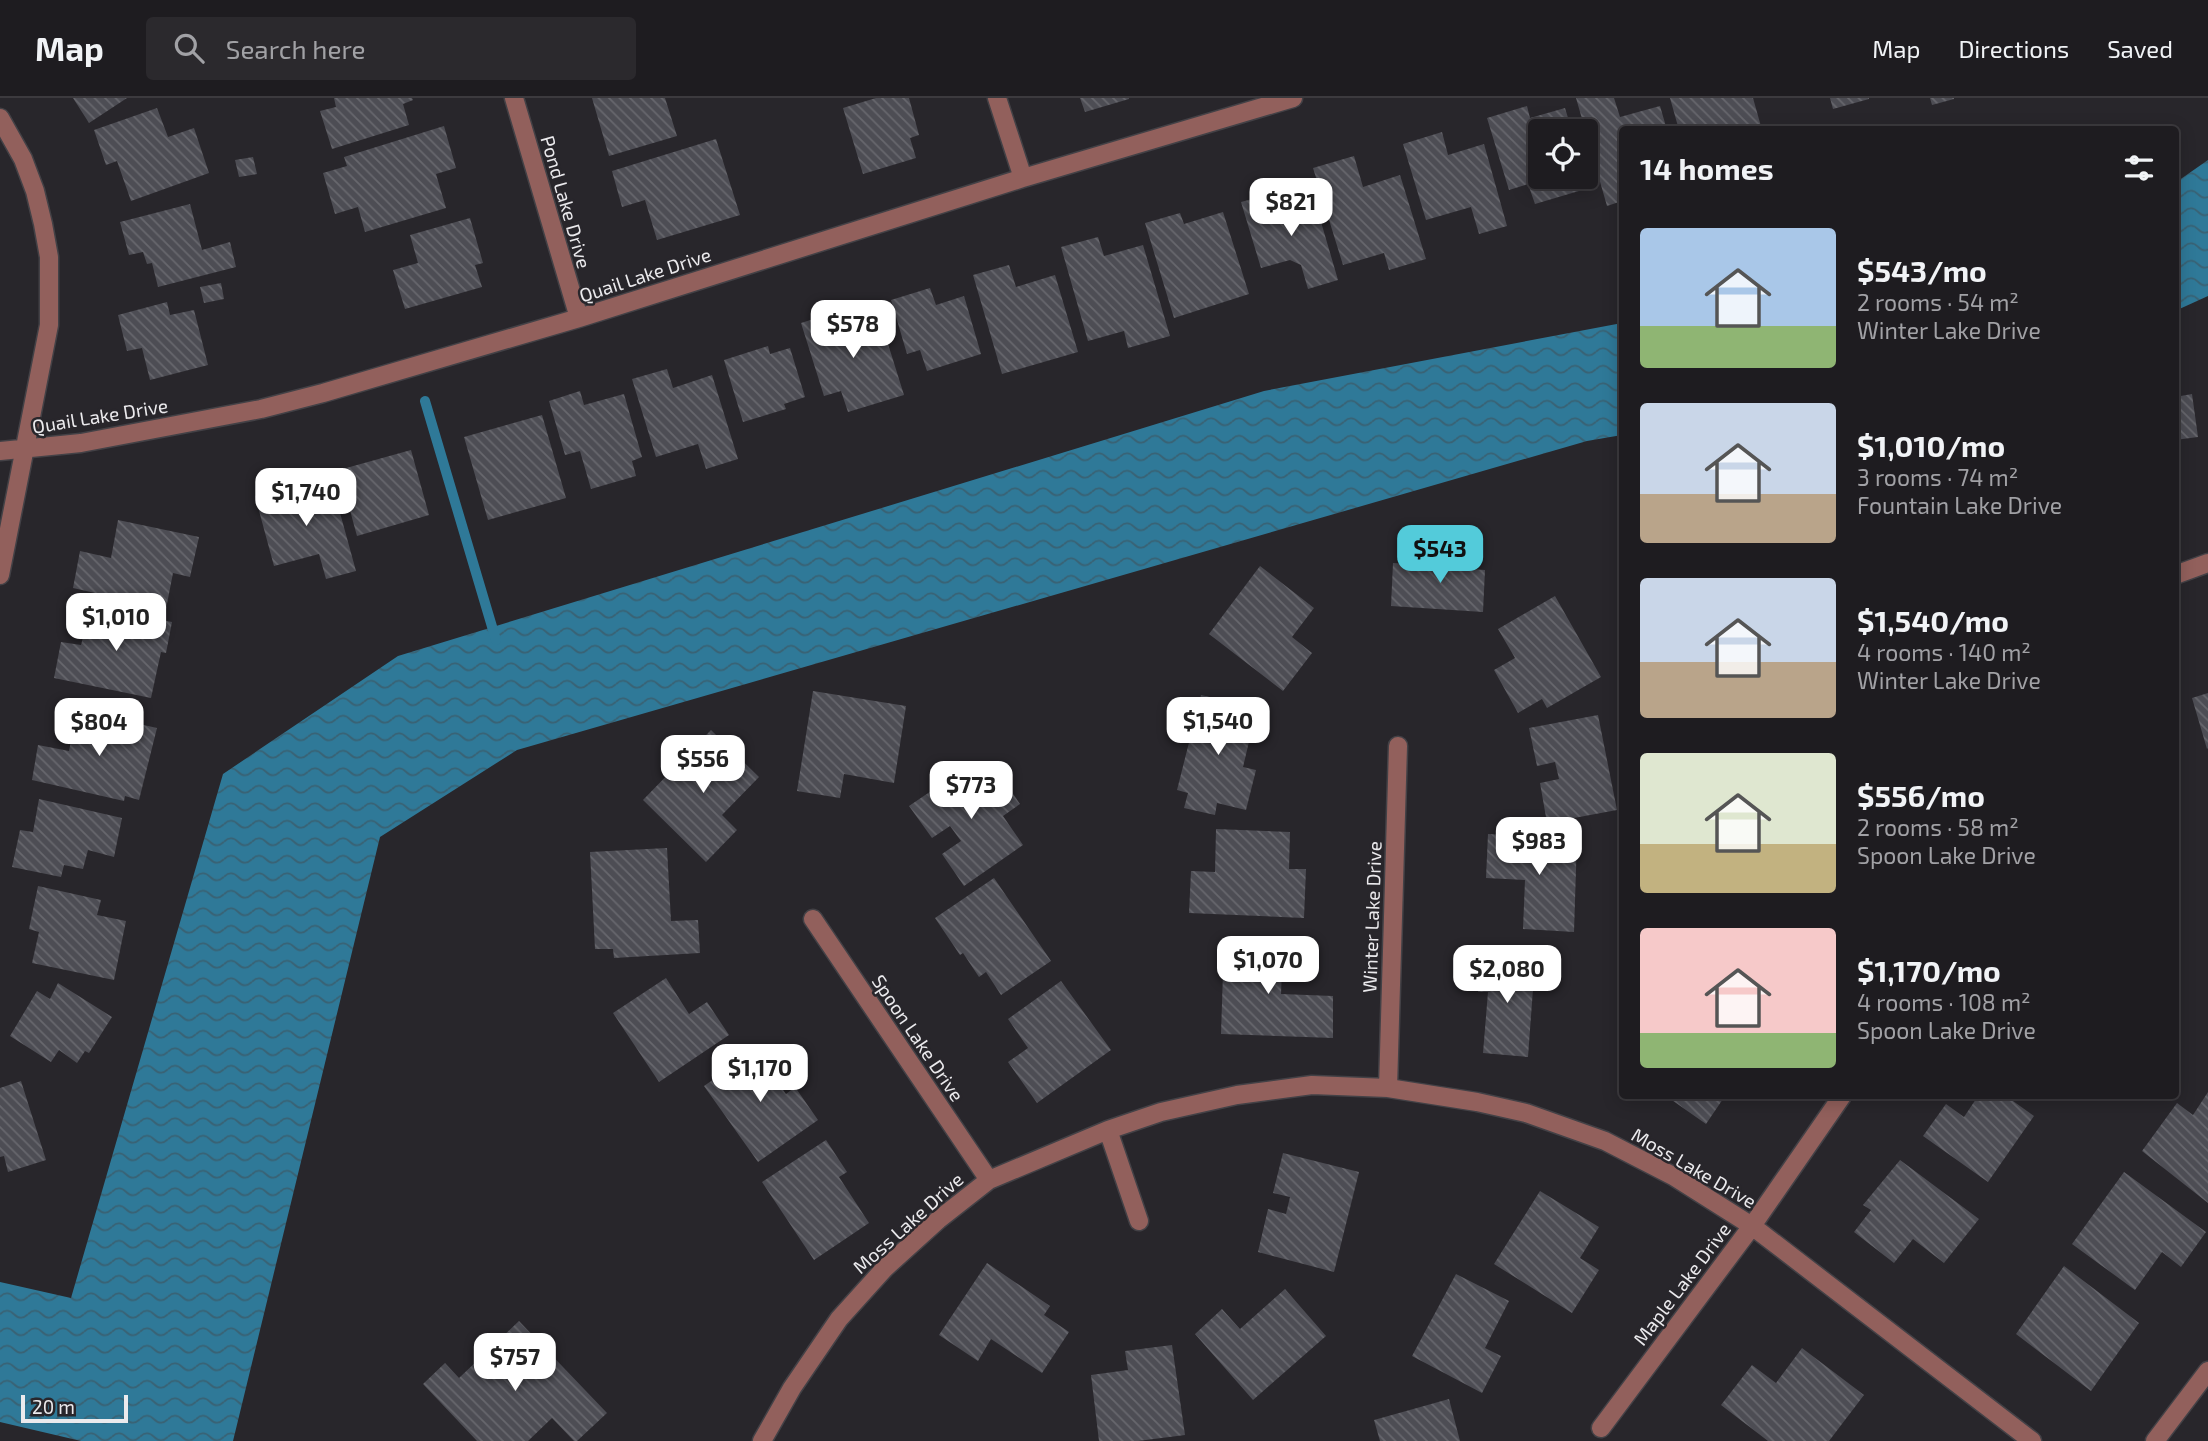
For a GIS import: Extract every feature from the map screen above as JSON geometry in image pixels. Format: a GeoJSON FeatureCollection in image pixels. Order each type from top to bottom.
{"type":"FeatureCollection","features":[{"type":"Feature","properties":{"kind":"street","name":"Pond Lake Drive"},"geometry":{"type":"LineString","coordinates":[[514,98],[579,318]]}},
{"type":"Feature","properties":{"kind":"street"},"geometry":{"type":"LineString","coordinates":[[998,98],[1023,178]]}},
{"type":"Feature","properties":{"kind":"street","name":"Quail Lake Drive"},"geometry":{"type":"LineString","coordinates":[[0,451],[81,443],[261,409],[323,393],[579,318],[1023,178],[1293,98]]}},
{"type":"Feature","properties":{"kind":"street"},"geometry":{"type":"LineString","coordinates":[[0,118],[23,159],[35,191],[49,257],[49,325],[0,575]]}},
{"type":"Feature","properties":{"kind":"street"},"geometry":{"type":"LineString","coordinates":[[2179,574],[2208,563]]}},
{"type":"Feature","properties":{"kind":"street","name":"Winter Lake Drive"},"geometry":{"type":"LineString","coordinates":[[1388,1088],[1398,746]]}},
{"type":"Feature","properties":{"kind":"street","name":"Spoon Lake Drive"},"geometry":{"type":"LineString","coordinates":[[813,919],[989,1180]]}},
{"type":"Feature","properties":{"kind":"street","name":"Moss Lake Drive"},"geometry":{"type":"LineString","coordinates":[[762,1441],[792,1388],[839,1319],[885,1268],[938,1220],[989,1180],[1108,1130],[1161,1112],[1237,1096],[1311,1086],[1388,1088],[1477,1102],[1526,1113],[1605,1141],[1673,1176],[1752,1226],[2032,1441]]}},
{"type":"Feature","properties":{"kind":"street","name":"Maple Lake Drive"},"geometry":{"type":"LineString","coordinates":[[1601,1428],[1752,1226],[1840,1099]]}},
{"type":"Feature","properties":{"kind":"street"},"geometry":{"type":"LineString","coordinates":[[1108,1130],[1139,1221]]}},
{"type":"Feature","properties":{"kind":"street"},"geometry":{"type":"LineString","coordinates":[[2155,1441],[2208,1371]]}},
{"type":"Feature","properties":{"kind":"water"},"geometry":{"type":"Polygon","coordinates":[[[2208,160],[2208,296],[2179,309],[2179,180],[2208,160]]]}},
{"type":"Feature","properties":{"kind":"water"},"geometry":{"type":"Polygon","coordinates":[[[1619,324],[1619,436],[1587,441],[517,750],[380,837],[233,1441],[81,1441],[0,1422],[0,1282],[71,1298],[223,774],[398,656],[1264,391],[1619,324]]]}},
{"type":"Feature","properties":{"kind":"building"},"geometry":{"type":"Polygon","coordinates":[[[73,98],[127,98],[89,123],[73,98]]]}},
{"type":"Feature","properties":{"kind":"building"},"geometry":{"type":"Polygon","coordinates":[[[334,98],[412,98],[413,100],[403,104],[409,125],[332,149],[320,111],[336,107],[334,98]]]}},
{"type":"Feature","properties":{"kind":"building"},"geometry":{"type":"Polygon","coordinates":[[[592,98],[665,98],[677,136],[609,156],[592,98]]]}},
{"type":"Feature","properties":{"kind":"building"},"geometry":{"type":"Polygon","coordinates":[[[876,98],[909,98],[919,135],[910,138],[916,158],[863,174],[843,108],[876,98]]]}},
{"type":"Feature","properties":{"kind":"building"},"geometry":{"type":"Polygon","coordinates":[[[1080,98],[1129,98],[1129,99],[1085,112],[1080,98]]]}},
{"type":"Feature","properties":{"kind":"building"},"geometry":{"type":"Polygon","coordinates":[[[1576,98],[1614,98],[1620,117],[1660,106],[1666,126],[1619,126],[1619,202],[1607,206],[1598,175],[1598,119],[1582,119],[1576,98]]]}},
{"type":"Feature","properties":{"kind":"building"},"geometry":{"type":"Polygon","coordinates":[[[1670,98],[1753,98],[1761,126],[1678,126],[1670,98]]]}},
{"type":"Feature","properties":{"kind":"building"},"geometry":{"type":"Polygon","coordinates":[[[1830,98],[1869,98],[1869,99],[1833,109],[1830,98]]]}},
{"type":"Feature","properties":{"kind":"building"},"geometry":{"type":"Polygon","coordinates":[[[1930,98],[1954,98],[1954,99],[1932,105],[1930,98]]]}},
{"type":"Feature","properties":{"kind":"building"},"geometry":{"type":"Polygon","coordinates":[[[1527,106],[1530,118],[1565,108],[1568,119],[1528,119],[1528,184],[1509,190],[1487,118],[1527,106]]]}},
{"type":"Feature","properties":{"kind":"building"},"geometry":{"type":"Polygon","coordinates":[[[157,108],[168,137],[194,128],[209,173],[131,201],[117,161],[106,165],[94,130],[157,108]]]}},
{"type":"Feature","properties":{"kind":"building"},"geometry":{"type":"Polygon","coordinates":[[[444,126],[456,168],[436,174],[446,208],[365,232],[358,207],[335,214],[323,173],[347,166],[344,157],[444,126]]]}},
{"type":"Feature","properties":{"kind":"building"},"geometry":{"type":"Polygon","coordinates":[[[1442,132],[1448,155],[1484,144],[1507,226],[1479,234],[1471,207],[1426,220],[1403,144],[1442,132]]]}},
{"type":"Feature","properties":{"kind":"building"},"geometry":{"type":"Polygon","coordinates":[[[716,139],[740,215],[657,240],[645,200],[622,207],[612,171],[716,139]]]}},
{"type":"Feature","properties":{"kind":"building"},"geometry":{"type":"Polygon","coordinates":[[[1354,156],[1363,187],[1400,175],[1426,259],[1389,270],[1384,253],[1343,265],[1313,168],[1354,156]]]}},
{"type":"Feature","properties":{"kind":"building"},"geometry":{"type":"Polygon","coordinates":[[[253,157],[257,174],[239,177],[235,160],[253,157]]]}},
{"type":"Feature","properties":{"kind":"building"},"geometry":{"type":"Polygon","coordinates":[[[1530,189],[1586,189],[1535,204],[1530,189]]]}},
{"type":"Feature","properties":{"kind":"building"},"geometry":{"type":"Polygon","coordinates":[[[1267,195],[1272,211],[1314,198],[1338,280],[1308,289],[1301,265],[1290,260],[1261,268],[1241,202],[1267,195]]]}},
{"type":"Feature","properties":{"kind":"building"},"geometry":{"type":"Polygon","coordinates":[[[190,204],[202,250],[230,242],[236,267],[158,287],[152,263],[147,264],[143,252],[129,255],[120,222],[190,204]]]}},
{"type":"Feature","properties":{"kind":"building"},"geometry":{"type":"Polygon","coordinates":[[[1223,212],[1249,294],[1174,318],[1145,223],[1180,213],[1184,224],[1223,212]]]}},
{"type":"Feature","properties":{"kind":"building"},"geometry":{"type":"Polygon","coordinates":[[[470,218],[483,263],[475,265],[482,287],[405,309],[393,270],[418,263],[410,235],[470,218]]]}},
{"type":"Feature","properties":{"kind":"building"},"geometry":{"type":"Polygon","coordinates":[[[1098,237],[1104,256],[1143,245],[1170,336],[1128,348],[1124,331],[1088,341],[1061,247],[1098,237]]]}},
{"type":"Feature","properties":{"kind":"building"},"geometry":{"type":"Polygon","coordinates":[[[1009,265],[1016,287],[1055,275],[1078,352],[1002,374],[973,275],[1009,265]]]}},
{"type":"Feature","properties":{"kind":"building"},"geometry":{"type":"Polygon","coordinates":[[[221,283],[224,299],[204,303],[200,287],[221,283]]]}},
{"type":"Feature","properties":{"kind":"building"},"geometry":{"type":"Polygon","coordinates":[[[930,288],[936,305],[964,296],[981,354],[927,371],[920,350],[907,354],[891,300],[930,288]]]}},
{"type":"Feature","properties":{"kind":"building"},"geometry":{"type":"Polygon","coordinates":[[[167,302],[170,315],[194,310],[208,365],[150,380],[142,348],[127,351],[118,315],[167,302]]]}},
{"type":"Feature","properties":{"kind":"building"},"geometry":{"type":"Polygon","coordinates":[[[836,312],[840,324],[878,312],[904,395],[848,412],[841,391],[824,396],[801,323],[836,312]]]}},
{"type":"Feature","properties":{"kind":"building"},"geometry":{"type":"Polygon","coordinates":[[[768,346],[770,354],[790,348],[805,397],[784,404],[786,409],[743,422],[724,360],[768,346]]]}},
{"type":"Feature","properties":{"kind":"building"},"geometry":{"type":"Polygon","coordinates":[[[667,369],[673,388],[712,375],[738,459],[706,469],[698,444],[656,457],[632,379],[667,369]]]}},
{"type":"Feature","properties":{"kind":"building"},"geometry":{"type":"Polygon","coordinates":[[[580,391],[584,405],[624,394],[642,457],[632,461],[636,476],[591,489],[580,451],[565,455],[549,401],[580,391]]]}},
{"type":"Feature","properties":{"kind":"building"},"geometry":{"type":"Polygon","coordinates":[[[2192,394],[2198,437],[2179,439],[2179,396],[2192,394]]]}},
{"type":"Feature","properties":{"kind":"building"},"geometry":{"type":"Polygon","coordinates":[[[542,415],[566,498],[488,520],[464,437],[542,415]]]}},
{"type":"Feature","properties":{"kind":"building"},"geometry":{"type":"Polygon","coordinates":[[[411,450],[429,515],[357,536],[339,470],[411,450]]]}},
{"type":"Feature","properties":{"kind":"building"},"geometry":{"type":"Polygon","coordinates":[[[311,480],[315,496],[334,491],[356,571],[326,579],[319,554],[274,566],[255,496],[311,480]]]}},
{"type":"Feature","properties":{"kind":"building"},"geometry":{"type":"Polygon","coordinates":[[[118,520],[199,537],[190,577],[173,573],[166,609],[73,588],[80,551],[111,558],[118,520]]]}},
{"type":"Feature","properties":{"kind":"building"},"geometry":{"type":"Polygon","coordinates":[[[1447,552],[1471,554],[1471,569],[1485,570],[1483,612],[1391,606],[1393,563],[1446,566],[1447,552]]]}},
{"type":"Feature","properties":{"kind":"building"},"geometry":{"type":"Polygon","coordinates":[[[1260,566],[1314,608],[1292,637],[1312,653],[1283,691],[1209,634],[1260,566]]]}},
{"type":"Feature","properties":{"kind":"building"},"geometry":{"type":"Polygon","coordinates":[[[1555,596],[1601,677],[1547,708],[1542,699],[1518,713],[1494,670],[1515,658],[1498,629],[1555,596]]]}},
{"type":"Feature","properties":{"kind":"building"},"geometry":{"type":"Polygon","coordinates":[[[91,606],[172,622],[166,653],[161,652],[151,698],[54,678],[61,642],[81,645],[91,606]]]}},
{"type":"Feature","properties":{"kind":"building"},"geometry":{"type":"Polygon","coordinates":[[[813,691],[906,706],[894,783],[844,774],[840,798],[797,791],[813,691]]]}},
{"type":"Feature","properties":{"kind":"building"},"geometry":{"type":"Polygon","coordinates":[[[2208,693],[2208,748],[2207,749],[2192,698],[2208,693]]]}},
{"type":"Feature","properties":{"kind":"building"},"geometry":{"type":"Polygon","coordinates":[[[1201,695],[1257,708],[1243,767],[1256,770],[1246,810],[1217,803],[1215,815],[1184,808],[1188,793],[1177,790],[1201,695]]]}},
{"type":"Feature","properties":{"kind":"building"},"geometry":{"type":"Polygon","coordinates":[[[77,710],[157,728],[139,800],[125,796],[124,801],[32,780],[38,745],[69,751],[77,710]]]}},
{"type":"Feature","properties":{"kind":"building"},"geometry":{"type":"Polygon","coordinates":[[[1598,715],[1617,810],[1547,823],[1540,783],[1559,779],[1555,762],[1537,766],[1529,728],[1598,715]]]}},
{"type":"Feature","properties":{"kind":"building"},"geometry":{"type":"Polygon","coordinates":[[[711,730],[759,777],[722,815],[737,830],[706,862],[643,800],[711,730]]]}},
{"type":"Feature","properties":{"kind":"building"},"geometry":{"type":"Polygon","coordinates":[[[968,766],[978,781],[996,769],[1020,804],[1003,816],[1023,845],[964,886],[942,854],[961,841],[950,826],[932,838],[909,806],[968,766]]]}},
{"type":"Feature","properties":{"kind":"building"},"geometry":{"type":"Polygon","coordinates":[[[39,799],[122,818],[114,857],[88,850],[83,869],[64,865],[61,877],[12,867],[20,830],[33,832],[39,799]]]}},
{"type":"Feature","properties":{"kind":"building"},"geometry":{"type":"Polygon","coordinates":[[[1216,829],[1290,832],[1289,869],[1306,869],[1304,918],[1189,913],[1191,871],[1215,872],[1216,829]]]}},
{"type":"Feature","properties":{"kind":"building"},"geometry":{"type":"Polygon","coordinates":[[[1488,834],[1577,838],[1574,932],[1523,929],[1525,880],[1486,878],[1488,834]]]}},
{"type":"Feature","properties":{"kind":"building"},"geometry":{"type":"Polygon","coordinates":[[[667,848],[671,921],[698,920],[700,953],[614,958],[613,949],[595,949],[590,852],[667,848]]]}},
{"type":"Feature","properties":{"kind":"building"},"geometry":{"type":"Polygon","coordinates":[[[994,878],[1051,961],[1001,995],[986,972],[979,977],[963,953],[960,955],[935,918],[994,878]]]}},
{"type":"Feature","properties":{"kind":"building"},"geometry":{"type":"Polygon","coordinates":[[[38,886],[101,900],[97,915],[126,921],[114,980],[32,963],[39,932],[29,929],[38,886]]]}},
{"type":"Feature","properties":{"kind":"building"},"geometry":{"type":"Polygon","coordinates":[[[1224,941],[1283,943],[1281,994],[1333,996],[1333,1038],[1221,1034],[1224,941]]]}},
{"type":"Feature","properties":{"kind":"building"},"geometry":{"type":"Polygon","coordinates":[[[1480,957],[1535,962],[1528,1057],[1483,1053],[1488,992],[1478,992],[1480,957]]]}},
{"type":"Feature","properties":{"kind":"building"},"geometry":{"type":"Polygon","coordinates":[[[666,978],[689,1014],[707,1002],[729,1035],[659,1082],[613,1013],[666,978]]]}},
{"type":"Feature","properties":{"kind":"building"},"geometry":{"type":"Polygon","coordinates":[[[1061,981],[1111,1050],[1037,1103],[1008,1062],[1028,1048],[1008,1019],[1061,981]]]}},
{"type":"Feature","properties":{"kind":"building"},"geometry":{"type":"Polygon","coordinates":[[[58,983],[112,1017],[89,1053],[85,1051],[77,1063],[59,1050],[51,1062],[10,1036],[37,991],[50,999],[58,983]]]}},
{"type":"Feature","properties":{"kind":"building"},"geometry":{"type":"Polygon","coordinates":[[[764,1044],[780,1067],[771,1073],[786,1094],[795,1087],[818,1120],[758,1162],[704,1086],[764,1044]]]}},
{"type":"Feature","properties":{"kind":"building"},"geometry":{"type":"Polygon","coordinates":[[[21,1081],[46,1160],[8,1172],[4,1156],[0,1157],[0,1088],[21,1081]]]}},
{"type":"Feature","properties":{"kind":"building"},"geometry":{"type":"Polygon","coordinates":[[[2208,1092],[2208,1203],[2142,1151],[2177,1103],[2193,1115],[2208,1092]]]}},
{"type":"Feature","properties":{"kind":"building"},"geometry":{"type":"Polygon","coordinates":[[[1670,1099],[1723,1099],[1706,1124],[1670,1099]]]}},
{"type":"Feature","properties":{"kind":"building"},"geometry":{"type":"Polygon","coordinates":[[[1976,1099],[2010,1099],[2034,1116],[1988,1182],[1923,1136],[1946,1104],[1964,1117],[1976,1099]]]}},
{"type":"Feature","properties":{"kind":"building"},"geometry":{"type":"Polygon","coordinates":[[[826,1140],[847,1172],[839,1177],[869,1223],[814,1260],[762,1182],[826,1140]]]}},
{"type":"Feature","properties":{"kind":"building"},"geometry":{"type":"Polygon","coordinates":[[[1283,1153],[1359,1172],[1334,1272],[1258,1252],[1268,1209],[1286,1214],[1290,1197],[1273,1193],[1283,1153]]]}},
{"type":"Feature","properties":{"kind":"building"},"geometry":{"type":"Polygon","coordinates":[[[1900,1160],[1979,1219],[1944,1263],[1913,1239],[1894,1263],[1854,1232],[1871,1210],[1863,1205],[1900,1160]]]}},
{"type":"Feature","properties":{"kind":"building"},"geometry":{"type":"Polygon","coordinates":[[[2124,1172],[2206,1232],[2181,1267],[2162,1252],[2135,1290],[2072,1244],[2124,1172]]]}},
{"type":"Feature","properties":{"kind":"building"},"geometry":{"type":"Polygon","coordinates":[[[1540,1191],[1599,1227],[1580,1258],[1599,1270],[1572,1313],[1494,1264],[1540,1191]]]}},
{"type":"Feature","properties":{"kind":"building"},"geometry":{"type":"Polygon","coordinates":[[[987,1263],[1050,1306],[1044,1315],[1069,1332],[1042,1373],[991,1339],[978,1361],[939,1335],[987,1263]]]}},
{"type":"Feature","properties":{"kind":"building"},"geometry":{"type":"Polygon","coordinates":[[[2064,1266],[2139,1323],[2091,1391],[2016,1334],[2064,1266]]]}},
{"type":"Feature","properties":{"kind":"building"},"geometry":{"type":"Polygon","coordinates":[[[1456,1274],[1509,1301],[1485,1348],[1501,1356],[1482,1393],[1412,1356],[1456,1274]]]}},
{"type":"Feature","properties":{"kind":"building"},"geometry":{"type":"Polygon","coordinates":[[[1285,1289],[1326,1336],[1253,1400],[1195,1334],[1222,1309],[1240,1329],[1285,1289]]]}},
{"type":"Feature","properties":{"kind":"building"},"geometry":{"type":"Polygon","coordinates":[[[519,1321],[607,1413],[577,1441],[552,1418],[528,1441],[477,1441],[423,1384],[445,1363],[459,1378],[519,1321]]]}},
{"type":"Feature","properties":{"kind":"building"},"geometry":{"type":"Polygon","coordinates":[[[1172,1345],[1185,1435],[1138,1441],[1099,1441],[1091,1375],[1128,1370],[1125,1351],[1172,1345]]]}},
{"type":"Feature","properties":{"kind":"building"},"geometry":{"type":"Polygon","coordinates":[[[1802,1348],[1864,1395],[1829,1441],[1768,1441],[1721,1405],[1752,1365],[1776,1383],[1802,1348]]]}},
{"type":"Feature","properties":{"kind":"building"},"geometry":{"type":"Polygon","coordinates":[[[1449,1399],[1460,1441],[1380,1441],[1374,1420],[1449,1399]]]}},
{"type":"Feature","properties":{"kind":"waterway"},"geometry":{"type":"LineString","coordinates":[[425,401],[496,640]]}}]}
